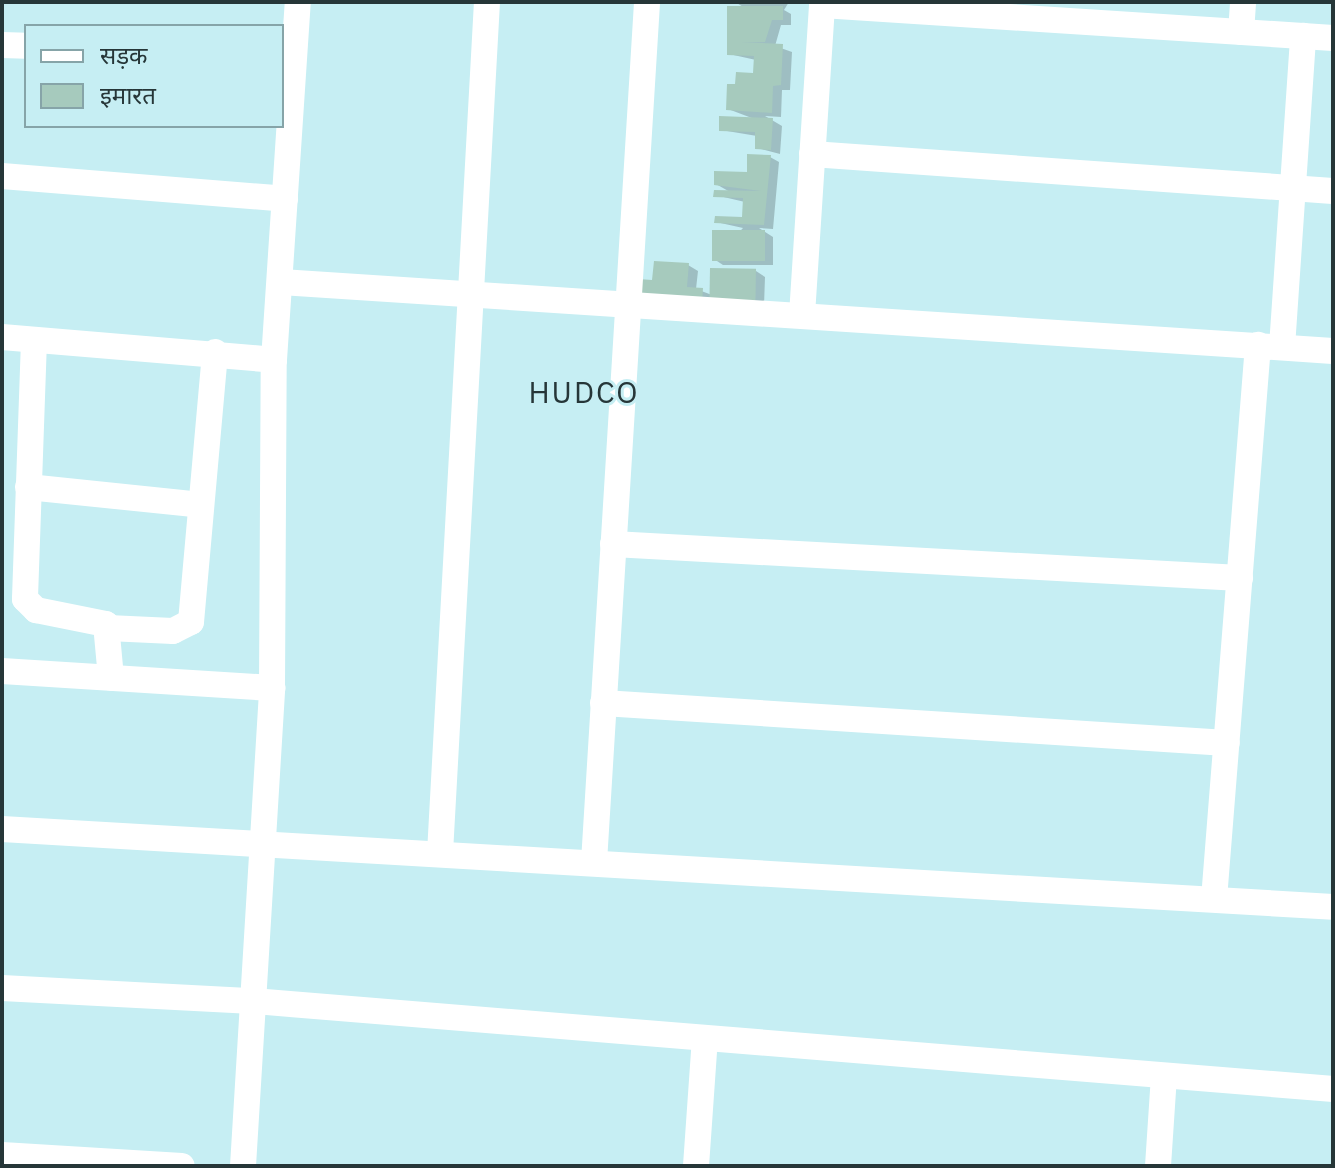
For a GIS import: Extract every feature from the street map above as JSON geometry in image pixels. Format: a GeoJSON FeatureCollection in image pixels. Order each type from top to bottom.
{"type":"FeatureCollection","features":[{"type":"Feature","properties":{"kind":"street"},"geometry":{"type":"LineString","coordinates":[[243,1166],[272,688],[274,360],[281,282],[289,62],[298,2]]}},
{"type":"Feature","properties":{"kind":"street"},"geometry":{"type":"LineString","coordinates":[[440,853],[468,292],[487,2]]}},
{"type":"Feature","properties":{"kind":"street"},"geometry":{"type":"LineString","coordinates":[[594,862],[647,2]]}},
{"type":"Feature","properties":{"kind":"street"},"geometry":{"type":"LineString","coordinates":[[1241,32],[1243,2]]}},
{"type":"Feature","properties":{"kind":"street"},"geometry":{"type":"LineString","coordinates":[[802,315],[822,3],[1085,12],[1241,32],[1333,38]]}},
{"type":"Feature","properties":{"kind":"street"},"geometry":{"type":"LineString","coordinates":[[1214,899],[1240,578],[1293,188],[1303,36]]}},
{"type":"Feature","properties":{"kind":"street"},"geometry":{"type":"LineString","coordinates":[[2,45],[24,46]]}},
{"type":"Feature","properties":{"kind":"street"},"geometry":{"type":"LineString","coordinates":[[812,154],[1333,191]]}},
{"type":"Feature","properties":{"kind":"street"},"geometry":{"type":"LineString","coordinates":[[2,176],[285,199]]}},
{"type":"Feature","properties":{"kind":"street"},"geometry":{"type":"LineString","coordinates":[[281,282],[1333,351]]}},
{"type":"Feature","properties":{"kind":"street"},"geometry":{"type":"LineString","coordinates":[[2,337],[215,352],[274,360]]}},
{"type":"Feature","properties":{"kind":"street"},"geometry":{"type":"LineString","coordinates":[[34,340],[23,588],[29,606],[98,619],[108,628],[188,627],[193,614],[215,352]]}},
{"type":"Feature","properties":{"kind":"street"},"geometry":{"type":"LineString","coordinates":[[28,487],[201,505]]}},
{"type":"Feature","properties":{"kind":"street"},"geometry":{"type":"LineString","coordinates":[[613,544],[1240,578]]}},
{"type":"Feature","properties":{"kind":"street"},"geometry":{"type":"LineString","coordinates":[[108,628],[111,678]]}},
{"type":"Feature","properties":{"kind":"street"},"geometry":{"type":"LineString","coordinates":[[2,671],[272,688]]}},
{"type":"Feature","properties":{"kind":"street"},"geometry":{"type":"LineString","coordinates":[[603,703],[1227,743]]}},
{"type":"Feature","properties":{"kind":"street"},"geometry":{"type":"LineString","coordinates":[[2,829],[1333,907]]}},
{"type":"Feature","properties":{"kind":"street"},"geometry":{"type":"LineString","coordinates":[[2,988],[253,1001],[1333,1089]]}},
{"type":"Feature","properties":{"kind":"street"},"geometry":{"type":"LineString","coordinates":[[696,1166],[705,1038]]}},
{"type":"Feature","properties":{"kind":"street"},"geometry":{"type":"LineString","coordinates":[[1158,1166],[1164,1076]]}},
{"type":"Feature","properties":{"kind":"street"},"geometry":{"type":"LineString","coordinates":[[2,1155],[74,1163],[182,1166]]}},
{"type":"Feature","properties":{"kind":"building"},"geometry":{"type":"Polygon","coordinates":[[[727,6],[783,6],[783,20],[772,20],[765,42],[741,42],[783,44],[781,85],[773,86],[772,113],[726,110],[727,84],[735,84],[736,72],[753,73],[754,56],[727,55],[727,6]]]}},
{"type":"Feature","properties":{"kind":"building"},"geometry":{"type":"Polygon","coordinates":[[[719,116],[773,118],[771,150],[755,149],[755,132],[719,131],[719,116]]]}},
{"type":"Feature","properties":{"kind":"building"},"geometry":{"type":"Polygon","coordinates":[[[747,154],[771,155],[764,225],[714,223],[715,216],[742,217],[743,198],[713,197],[714,190],[761,191],[714,185],[714,171],[747,172],[747,154]]]}},
{"type":"Feature","properties":{"kind":"building"},"geometry":{"type":"Polygon","coordinates":[[[712,230],[765,230],[765,261],[712,261],[712,230]]]}},
{"type":"Feature","properties":{"kind":"building"},"geometry":{"type":"Polygon","coordinates":[[[654,261],[689,263],[687,287],[703,288],[702,303],[636,298],[638,279],[652,280],[654,261]]]}},
{"type":"Feature","properties":{"kind":"building"},"geometry":{"type":"Polygon","coordinates":[[[710,268],[756,269],[755,302],[709,301],[710,268]]]}},
{"type":"Feature","properties":{"kind":"district","name":"HUDCO"},"geometry":{"type":"Point","coordinates":[584,392]}}]}
